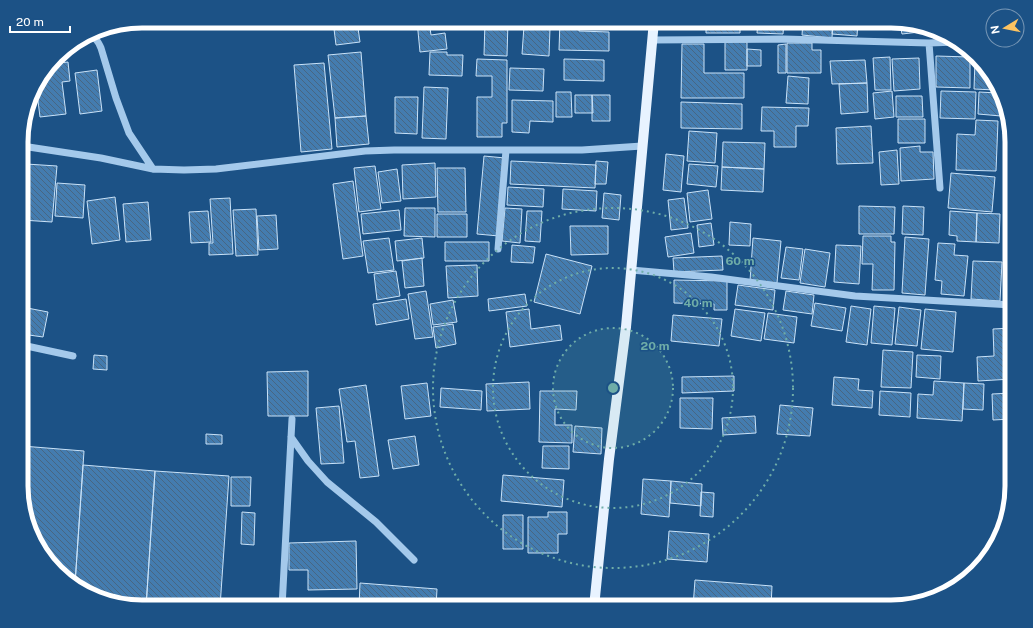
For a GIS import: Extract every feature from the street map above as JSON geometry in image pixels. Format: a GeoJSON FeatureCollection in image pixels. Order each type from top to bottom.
{"type":"FeatureCollection","features":[{"type":"Feature","properties":{"kind":"main road"},"geometry":{"type":"LineString","coordinates":[[595,600],[609,458],[626,327],[653,28]]}},
{"type":"Feature","properties":{"kind":"street"},"geometry":{"type":"LineString","coordinates":[[95,39],[101,48],[116,98],[129,133],[153,169]]}},
{"type":"Feature","properties":{"kind":"street"},"geometry":{"type":"LineString","coordinates":[[652,40],[782,39],[946,42]]}},
{"type":"Feature","properties":{"kind":"street"},"geometry":{"type":"LineString","coordinates":[[929,43],[940,188]]}},
{"type":"Feature","properties":{"kind":"street"},"geometry":{"type":"LineString","coordinates":[[28,147],[101,158],[153,169],[184,170],[216,169],[372,151],[582,150],[642,146]]}},
{"type":"Feature","properties":{"kind":"street"},"geometry":{"type":"LineString","coordinates":[[498,249],[506,150]]}},
{"type":"Feature","properties":{"kind":"street"},"geometry":{"type":"LineString","coordinates":[[631,270],[711,277],[855,296],[1005,305]]}},
{"type":"Feature","properties":{"kind":"street"},"geometry":{"type":"LineString","coordinates":[[28,346],[73,356]]}},
{"type":"Feature","properties":{"kind":"street"},"geometry":{"type":"LineString","coordinates":[[282,600],[292,419]]}},
{"type":"Feature","properties":{"kind":"street"},"geometry":{"type":"LineString","coordinates":[[291,436],[308,461],[327,482],[376,522],[414,560]]}},
{"type":"Feature","properties":{"kind":"building"},"geometry":{"type":"Polygon","coordinates":[[[334,28],[358,28],[360,42],[336,45],[334,28]]]}},
{"type":"Feature","properties":{"kind":"building"},"geometry":{"type":"Polygon","coordinates":[[[418,28],[430,28],[431,35],[445,33],[447,49],[420,52],[418,28]]]}},
{"type":"Feature","properties":{"kind":"building"},"geometry":{"type":"Polygon","coordinates":[[[485,28],[508,28],[507,56],[484,55],[485,28]]]}},
{"type":"Feature","properties":{"kind":"building"},"geometry":{"type":"Polygon","coordinates":[[[524,28],[550,28],[549,56],[522,54],[524,28]]]}},
{"type":"Feature","properties":{"kind":"building"},"geometry":{"type":"Polygon","coordinates":[[[560,28],[579,28],[579,31],[609,32],[609,51],[559,50],[560,28]]]}},
{"type":"Feature","properties":{"kind":"building"},"geometry":{"type":"Polygon","coordinates":[[[706,28],[740,28],[740,33],[706,33],[706,28]]]}},
{"type":"Feature","properties":{"kind":"building"},"geometry":{"type":"Polygon","coordinates":[[[757,28],[783,28],[783,34],[757,33],[757,28]]]}},
{"type":"Feature","properties":{"kind":"building"},"geometry":{"type":"Polygon","coordinates":[[[802,28],[833,28],[832,38],[802,35],[802,28]]]}},
{"type":"Feature","properties":{"kind":"building"},"geometry":{"type":"Polygon","coordinates":[[[832,28],[858,28],[857,36],[832,34],[832,28]]]}},
{"type":"Feature","properties":{"kind":"building"},"geometry":{"type":"Polygon","coordinates":[[[901,29],[920,32],[902,34],[901,29]]]}},
{"type":"Feature","properties":{"kind":"building"},"geometry":{"type":"Polygon","coordinates":[[[725,41],[747,42],[747,70],[725,70],[725,41]]]}},
{"type":"Feature","properties":{"kind":"building"},"geometry":{"type":"Polygon","coordinates":[[[787,43],[812,43],[812,50],[821,50],[821,73],[787,73],[787,43]]]}},
{"type":"Feature","properties":{"kind":"building"},"geometry":{"type":"Polygon","coordinates":[[[682,44],[704,44],[704,73],[744,73],[744,98],[681,98],[682,44]]]}},
{"type":"Feature","properties":{"kind":"building"},"geometry":{"type":"Polygon","coordinates":[[[786,44],[786,73],[778,73],[778,45],[786,44]]]}},
{"type":"Feature","properties":{"kind":"building"},"geometry":{"type":"Polygon","coordinates":[[[747,49],[761,50],[761,66],[747,66],[747,49]]]}},
{"type":"Feature","properties":{"kind":"building"},"geometry":{"type":"Polygon","coordinates":[[[361,52],[366,116],[335,118],[328,55],[361,52]]]}},
{"type":"Feature","properties":{"kind":"building"},"geometry":{"type":"Polygon","coordinates":[[[430,52],[447,52],[447,55],[463,55],[462,76],[429,75],[430,52]]]}},
{"type":"Feature","properties":{"kind":"building"},"geometry":{"type":"Polygon","coordinates":[[[936,56],[967,57],[970,60],[970,88],[936,87],[936,56]]]}},
{"type":"Feature","properties":{"kind":"building"},"geometry":{"type":"Polygon","coordinates":[[[890,57],[891,90],[875,90],[873,58],[890,57]]]}},
{"type":"Feature","properties":{"kind":"building"},"geometry":{"type":"Polygon","coordinates":[[[919,58],[920,89],[894,91],[892,59],[919,58]]]}},
{"type":"Feature","properties":{"kind":"building"},"geometry":{"type":"Polygon","coordinates":[[[477,59],[507,60],[507,123],[502,123],[502,137],[477,137],[477,97],[492,97],[492,76],[476,76],[477,59]]]}},
{"type":"Feature","properties":{"kind":"building"},"geometry":{"type":"Polygon","coordinates":[[[564,59],[604,60],[604,81],[564,80],[564,59]]]}},
{"type":"Feature","properties":{"kind":"building"},"geometry":{"type":"Polygon","coordinates":[[[865,60],[867,83],[832,84],[830,61],[865,60]]]}},
{"type":"Feature","properties":{"kind":"building"},"geometry":{"type":"Polygon","coordinates":[[[68,62],[70,81],[62,82],[66,114],[40,117],[38,98],[43,85],[60,63],[68,62]]]}},
{"type":"Feature","properties":{"kind":"building"},"geometry":{"type":"Polygon","coordinates":[[[324,63],[332,149],[301,152],[294,65],[324,63]]]}},
{"type":"Feature","properties":{"kind":"building"},"geometry":{"type":"Polygon","coordinates":[[[975,65],[986,79],[992,90],[974,89],[975,65]]]}},
{"type":"Feature","properties":{"kind":"building"},"geometry":{"type":"Polygon","coordinates":[[[510,68],[544,69],[543,91],[509,90],[510,68]]]}},
{"type":"Feature","properties":{"kind":"building"},"geometry":{"type":"Polygon","coordinates":[[[97,70],[102,111],[80,114],[75,73],[97,70]]]}},
{"type":"Feature","properties":{"kind":"building"},"geometry":{"type":"Polygon","coordinates":[[[788,76],[809,78],[808,104],[786,103],[788,76]]]}},
{"type":"Feature","properties":{"kind":"building"},"geometry":{"type":"Polygon","coordinates":[[[867,83],[868,112],[841,114],[839,84],[867,83]]]}},
{"type":"Feature","properties":{"kind":"building"},"geometry":{"type":"Polygon","coordinates":[[[424,87],[448,88],[446,139],[422,138],[424,87]]]}},
{"type":"Feature","properties":{"kind":"building"},"geometry":{"type":"Polygon","coordinates":[[[892,91],[894,117],[875,119],[873,93],[892,91]]]}},
{"type":"Feature","properties":{"kind":"building"},"geometry":{"type":"Polygon","coordinates":[[[941,91],[976,92],[975,119],[940,118],[941,91]]]}},
{"type":"Feature","properties":{"kind":"building"},"geometry":{"type":"Polygon","coordinates":[[[556,92],[571,92],[572,117],[556,117],[556,92]]]}},
{"type":"Feature","properties":{"kind":"building"},"geometry":{"type":"Polygon","coordinates":[[[979,92],[993,93],[999,106],[1001,116],[978,114],[979,92]]]}},
{"type":"Feature","properties":{"kind":"building"},"geometry":{"type":"Polygon","coordinates":[[[575,95],[592,95],[593,113],[575,113],[575,95]]]}},
{"type":"Feature","properties":{"kind":"building"},"geometry":{"type":"Polygon","coordinates":[[[592,95],[610,95],[610,121],[592,121],[592,95]]]}},
{"type":"Feature","properties":{"kind":"building"},"geometry":{"type":"Polygon","coordinates":[[[896,96],[922,96],[923,117],[896,117],[896,96]]]}},
{"type":"Feature","properties":{"kind":"building"},"geometry":{"type":"Polygon","coordinates":[[[395,97],[418,97],[417,134],[395,133],[395,97]]]}},
{"type":"Feature","properties":{"kind":"building"},"geometry":{"type":"Polygon","coordinates":[[[512,100],[553,101],[553,122],[530,121],[529,133],[512,132],[512,100]]]}},
{"type":"Feature","properties":{"kind":"building"},"geometry":{"type":"Polygon","coordinates":[[[681,102],[742,104],[742,129],[681,128],[681,102]]]}},
{"type":"Feature","properties":{"kind":"building"},"geometry":{"type":"Polygon","coordinates":[[[762,107],[809,108],[808,126],[796,126],[796,147],[774,147],[774,131],[761,131],[762,107]]]}},
{"type":"Feature","properties":{"kind":"building"},"geometry":{"type":"Polygon","coordinates":[[[366,116],[369,144],[337,147],[335,118],[366,116]]]}},
{"type":"Feature","properties":{"kind":"building"},"geometry":{"type":"Polygon","coordinates":[[[898,119],[925,119],[925,143],[898,143],[898,119]]]}},
{"type":"Feature","properties":{"kind":"building"},"geometry":{"type":"Polygon","coordinates":[[[976,120],[998,121],[996,171],[956,170],[957,134],[975,135],[976,120]]]}},
{"type":"Feature","properties":{"kind":"building"},"geometry":{"type":"Polygon","coordinates":[[[871,126],[873,163],[837,164],[836,128],[871,126]]]}},
{"type":"Feature","properties":{"kind":"building"},"geometry":{"type":"Polygon","coordinates":[[[689,131],[717,133],[715,163],[687,161],[689,131]]]}},
{"type":"Feature","properties":{"kind":"building"},"geometry":{"type":"Polygon","coordinates":[[[723,142],[765,143],[764,169],[722,167],[723,142]]]}},
{"type":"Feature","properties":{"kind":"building"},"geometry":{"type":"Polygon","coordinates":[[[920,146],[920,152],[933,152],[934,179],[901,181],[900,148],[920,146]]]}},
{"type":"Feature","properties":{"kind":"building"},"geometry":{"type":"Polygon","coordinates":[[[897,150],[899,184],[881,185],[879,152],[897,150]]]}},
{"type":"Feature","properties":{"kind":"building"},"geometry":{"type":"Polygon","coordinates":[[[666,154],[684,156],[681,192],[663,190],[666,154]]]}},
{"type":"Feature","properties":{"kind":"building"},"geometry":{"type":"Polygon","coordinates":[[[484,156],[505,158],[499,236],[477,234],[484,156]]]}},
{"type":"Feature","properties":{"kind":"building"},"geometry":{"type":"Polygon","coordinates":[[[511,161],[596,165],[595,188],[510,184],[511,161]]]}},
{"type":"Feature","properties":{"kind":"building"},"geometry":{"type":"Polygon","coordinates":[[[596,161],[608,162],[606,184],[595,184],[596,161]]]}},
{"type":"Feature","properties":{"kind":"building"},"geometry":{"type":"Polygon","coordinates":[[[435,163],[436,197],[403,199],[402,165],[435,163]]]}},
{"type":"Feature","properties":{"kind":"building"},"geometry":{"type":"Polygon","coordinates":[[[28,164],[57,166],[52,222],[28,220],[28,164]]]}},
{"type":"Feature","properties":{"kind":"building"},"geometry":{"type":"Polygon","coordinates":[[[689,164],[718,166],[716,187],[687,184],[689,164]]]}},
{"type":"Feature","properties":{"kind":"building"},"geometry":{"type":"Polygon","coordinates":[[[375,166],[381,209],[359,212],[354,168],[375,166]]]}},
{"type":"Feature","properties":{"kind":"building"},"geometry":{"type":"Polygon","coordinates":[[[722,167],[764,169],[763,192],[721,190],[722,167]]]}},
{"type":"Feature","properties":{"kind":"building"},"geometry":{"type":"Polygon","coordinates":[[[437,168],[465,168],[466,212],[438,212],[437,168]]]}},
{"type":"Feature","properties":{"kind":"building"},"geometry":{"type":"Polygon","coordinates":[[[397,169],[401,201],[382,203],[378,172],[397,169]]]}},
{"type":"Feature","properties":{"kind":"building"},"geometry":{"type":"Polygon","coordinates":[[[951,173],[995,177],[992,212],[948,208],[951,173]]]}},
{"type":"Feature","properties":{"kind":"building"},"geometry":{"type":"Polygon","coordinates":[[[353,181],[363,256],[343,259],[333,184],[353,181]]]}},
{"type":"Feature","properties":{"kind":"building"},"geometry":{"type":"Polygon","coordinates":[[[57,183],[85,185],[83,218],[55,216],[57,183]]]}},
{"type":"Feature","properties":{"kind":"building"},"geometry":{"type":"Polygon","coordinates":[[[508,187],[544,189],[543,207],[507,205],[508,187]]]}},
{"type":"Feature","properties":{"kind":"building"},"geometry":{"type":"Polygon","coordinates":[[[563,189],[597,191],[596,211],[562,209],[563,189]]]}},
{"type":"Feature","properties":{"kind":"building"},"geometry":{"type":"Polygon","coordinates":[[[708,190],[712,219],[690,222],[687,193],[708,190]]]}},
{"type":"Feature","properties":{"kind":"building"},"geometry":{"type":"Polygon","coordinates":[[[604,193],[621,195],[619,220],[602,218],[604,193]]]}},
{"type":"Feature","properties":{"kind":"building"},"geometry":{"type":"Polygon","coordinates":[[[115,197],[120,240],[92,244],[87,201],[115,197]]]}},
{"type":"Feature","properties":{"kind":"building"},"geometry":{"type":"Polygon","coordinates":[[[230,198],[233,254],[209,255],[209,243],[213,243],[210,199],[230,198]]]}},
{"type":"Feature","properties":{"kind":"building"},"geometry":{"type":"Polygon","coordinates":[[[684,198],[688,228],[671,230],[668,200],[684,198]]]}},
{"type":"Feature","properties":{"kind":"building"},"geometry":{"type":"Polygon","coordinates":[[[148,202],[151,240],[126,242],[123,204],[148,202]]]}},
{"type":"Feature","properties":{"kind":"building"},"geometry":{"type":"Polygon","coordinates":[[[859,206],[895,207],[894,234],[859,234],[859,206]]]}},
{"type":"Feature","properties":{"kind":"building"},"geometry":{"type":"Polygon","coordinates":[[[903,206],[924,207],[923,235],[902,234],[903,206]]]}},
{"type":"Feature","properties":{"kind":"building"},"geometry":{"type":"Polygon","coordinates":[[[405,208],[435,208],[435,237],[404,236],[405,208]]]}},
{"type":"Feature","properties":{"kind":"building"},"geometry":{"type":"Polygon","coordinates":[[[505,208],[522,209],[520,243],[502,241],[505,208]]]}},
{"type":"Feature","properties":{"kind":"building"},"geometry":{"type":"Polygon","coordinates":[[[256,209],[258,255],[236,256],[233,210],[256,209]]]}},
{"type":"Feature","properties":{"kind":"building"},"geometry":{"type":"Polygon","coordinates":[[[399,210],[401,230],[363,234],[361,214],[399,210]]]}},
{"type":"Feature","properties":{"kind":"building"},"geometry":{"type":"Polygon","coordinates":[[[208,211],[211,242],[191,243],[189,212],[208,211]]]}},
{"type":"Feature","properties":{"kind":"building"},"geometry":{"type":"Polygon","coordinates":[[[527,211],[542,211],[540,242],[525,241],[527,211]]]}},
{"type":"Feature","properties":{"kind":"building"},"geometry":{"type":"Polygon","coordinates":[[[950,211],[977,213],[976,242],[957,241],[957,236],[949,235],[950,211]]]}},
{"type":"Feature","properties":{"kind":"building"},"geometry":{"type":"Polygon","coordinates":[[[977,213],[1000,214],[999,243],[976,242],[977,213]]]}},
{"type":"Feature","properties":{"kind":"building"},"geometry":{"type":"Polygon","coordinates":[[[437,214],[467,214],[467,237],[437,237],[437,214]]]}},
{"type":"Feature","properties":{"kind":"building"},"geometry":{"type":"Polygon","coordinates":[[[276,215],[278,249],[259,250],[257,216],[276,215]]]}},
{"type":"Feature","properties":{"kind":"building"},"geometry":{"type":"Polygon","coordinates":[[[730,222],[751,224],[750,246],[729,245],[730,222]]]}},
{"type":"Feature","properties":{"kind":"building"},"geometry":{"type":"Polygon","coordinates":[[[711,223],[714,245],[699,247],[697,225],[711,223]]]}},
{"type":"Feature","properties":{"kind":"building"},"geometry":{"type":"Polygon","coordinates":[[[570,226],[608,226],[608,254],[571,255],[570,226]]]}},
{"type":"Feature","properties":{"kind":"building"},"geometry":{"type":"Polygon","coordinates":[[[691,233],[694,253],[668,257],[665,237],[691,233]]]}},
{"type":"Feature","properties":{"kind":"building"},"geometry":{"type":"Polygon","coordinates":[[[863,236],[891,236],[891,242],[895,242],[894,290],[872,290],[873,264],[862,264],[863,236]]]}},
{"type":"Feature","properties":{"kind":"building"},"geometry":{"type":"Polygon","coordinates":[[[905,237],[929,239],[925,295],[902,293],[905,237]]]}},
{"type":"Feature","properties":{"kind":"building"},"geometry":{"type":"Polygon","coordinates":[[[389,238],[394,270],[368,273],[363,241],[389,238]]]}},
{"type":"Feature","properties":{"kind":"building"},"geometry":{"type":"Polygon","coordinates":[[[422,238],[424,258],[397,261],[395,241],[422,238]]]}},
{"type":"Feature","properties":{"kind":"building"},"geometry":{"type":"Polygon","coordinates":[[[753,238],[781,241],[777,283],[750,281],[753,238]]]}},
{"type":"Feature","properties":{"kind":"building"},"geometry":{"type":"Polygon","coordinates":[[[445,242],[489,242],[489,261],[445,261],[445,242]]]}},
{"type":"Feature","properties":{"kind":"building"},"geometry":{"type":"Polygon","coordinates":[[[938,243],[955,244],[954,255],[968,256],[964,296],[941,294],[942,281],[935,280],[938,243]]]}},
{"type":"Feature","properties":{"kind":"building"},"geometry":{"type":"Polygon","coordinates":[[[512,245],[535,247],[533,263],[511,262],[512,245]]]}},
{"type":"Feature","properties":{"kind":"building"},"geometry":{"type":"Polygon","coordinates":[[[836,245],[861,246],[859,284],[834,282],[836,245]]]}},
{"type":"Feature","properties":{"kind":"building"},"geometry":{"type":"Polygon","coordinates":[[[786,247],[803,249],[799,280],[781,278],[786,247]]]}},
{"type":"Feature","properties":{"kind":"building"},"geometry":{"type":"Polygon","coordinates":[[[805,249],[830,253],[825,287],[800,283],[805,249]]]}},
{"type":"Feature","properties":{"kind":"building"},"geometry":{"type":"Polygon","coordinates":[[[546,254],[592,266],[580,314],[534,302],[546,254]]]}},
{"type":"Feature","properties":{"kind":"building"},"geometry":{"type":"Polygon","coordinates":[[[722,256],[723,270],[674,272],[673,258],[722,256]]]}},
{"type":"Feature","properties":{"kind":"building"},"geometry":{"type":"Polygon","coordinates":[[[422,258],[424,286],[405,288],[402,261],[422,258]]]}},
{"type":"Feature","properties":{"kind":"building"},"geometry":{"type":"Polygon","coordinates":[[[973,261],[1002,262],[1000,301],[971,299],[973,261]]]}},
{"type":"Feature","properties":{"kind":"building"},"geometry":{"type":"Polygon","coordinates":[[[477,265],[478,296],[448,298],[446,266],[477,265]]]}},
{"type":"Feature","properties":{"kind":"building"},"geometry":{"type":"Polygon","coordinates":[[[396,271],[400,296],[377,300],[374,274],[396,271]]]}},
{"type":"Feature","properties":{"kind":"building"},"geometry":{"type":"Polygon","coordinates":[[[674,280],[727,281],[727,310],[714,310],[714,304],[674,303],[674,280]]]}},
{"type":"Feature","properties":{"kind":"building"},"geometry":{"type":"Polygon","coordinates":[[[738,285],[775,290],[773,310],[735,305],[738,285]]]}},
{"type":"Feature","properties":{"kind":"building"},"geometry":{"type":"Polygon","coordinates":[[[426,291],[433,337],[415,339],[408,294],[426,291]]]}},
{"type":"Feature","properties":{"kind":"building"},"geometry":{"type":"Polygon","coordinates":[[[786,291],[814,295],[812,314],[783,310],[786,291]]]}},
{"type":"Feature","properties":{"kind":"building"},"geometry":{"type":"Polygon","coordinates":[[[525,294],[527,306],[489,311],[488,299],[525,294]]]}},
{"type":"Feature","properties":{"kind":"building"},"geometry":{"type":"Polygon","coordinates":[[[406,299],[409,319],[376,325],[373,304],[406,299]]]}},
{"type":"Feature","properties":{"kind":"building"},"geometry":{"type":"Polygon","coordinates":[[[453,300],[457,322],[433,325],[430,304],[453,300]]]}},
{"type":"Feature","properties":{"kind":"building"},"geometry":{"type":"Polygon","coordinates":[[[815,303],[846,308],[842,331],[811,326],[815,303]]]}},
{"type":"Feature","properties":{"kind":"building"},"geometry":{"type":"Polygon","coordinates":[[[851,306],[871,309],[867,345],[846,342],[851,306]]]}},
{"type":"Feature","properties":{"kind":"building"},"geometry":{"type":"Polygon","coordinates":[[[874,306],[895,308],[892,345],[871,343],[874,306]]]}},
{"type":"Feature","properties":{"kind":"building"},"geometry":{"type":"Polygon","coordinates":[[[899,307],[921,310],[917,346],[895,344],[899,307]]]}},
{"type":"Feature","properties":{"kind":"building"},"geometry":{"type":"Polygon","coordinates":[[[28,308],[48,312],[43,337],[28,335],[28,308]]]}},
{"type":"Feature","properties":{"kind":"building"},"geometry":{"type":"Polygon","coordinates":[[[529,309],[531,329],[560,325],[562,340],[510,347],[506,312],[529,309]]]}},
{"type":"Feature","properties":{"kind":"building"},"geometry":{"type":"Polygon","coordinates":[[[735,309],[765,313],[761,341],[731,336],[735,309]]]}},
{"type":"Feature","properties":{"kind":"building"},"geometry":{"type":"Polygon","coordinates":[[[925,309],[956,312],[953,352],[921,349],[925,309]]]}},
{"type":"Feature","properties":{"kind":"building"},"geometry":{"type":"Polygon","coordinates":[[[768,313],[797,317],[794,343],[764,339],[768,313]]]}},
{"type":"Feature","properties":{"kind":"building"},"geometry":{"type":"Polygon","coordinates":[[[673,315],[722,319],[719,346],[671,341],[673,315]]]}},
{"type":"Feature","properties":{"kind":"building"},"geometry":{"type":"Polygon","coordinates":[[[453,324],[456,344],[436,348],[433,327],[453,324]]]}},
{"type":"Feature","properties":{"kind":"building"},"geometry":{"type":"Polygon","coordinates":[[[1005,328],[1005,379],[978,381],[977,357],[994,356],[993,329],[1005,328]]]}},
{"type":"Feature","properties":{"kind":"building"},"geometry":{"type":"Polygon","coordinates":[[[883,350],[913,352],[911,388],[881,387],[883,350]]]}},
{"type":"Feature","properties":{"kind":"building"},"geometry":{"type":"Polygon","coordinates":[[[94,355],[107,356],[107,370],[93,369],[94,355]]]}},
{"type":"Feature","properties":{"kind":"building"},"geometry":{"type":"Polygon","coordinates":[[[917,355],[941,356],[940,379],[916,377],[917,355]]]}},
{"type":"Feature","properties":{"kind":"building"},"geometry":{"type":"Polygon","coordinates":[[[308,371],[308,416],[268,416],[267,372],[308,371]]]}},
{"type":"Feature","properties":{"kind":"building"},"geometry":{"type":"Polygon","coordinates":[[[734,376],[734,391],[682,393],[682,377],[734,376]]]}},
{"type":"Feature","properties":{"kind":"building"},"geometry":{"type":"Polygon","coordinates":[[[834,377],[859,379],[858,390],[873,391],[872,408],[832,405],[834,377]]]}},
{"type":"Feature","properties":{"kind":"building"},"geometry":{"type":"Polygon","coordinates":[[[934,381],[964,383],[962,421],[917,418],[918,394],[933,395],[934,381]]]}},
{"type":"Feature","properties":{"kind":"building"},"geometry":{"type":"Polygon","coordinates":[[[529,382],[530,409],[487,411],[486,384],[529,382]]]}},
{"type":"Feature","properties":{"kind":"building"},"geometry":{"type":"Polygon","coordinates":[[[427,383],[431,416],[405,419],[401,386],[427,383]]]}},
{"type":"Feature","properties":{"kind":"building"},"geometry":{"type":"Polygon","coordinates":[[[964,383],[984,384],[983,410],[963,409],[964,383]]]}},
{"type":"Feature","properties":{"kind":"building"},"geometry":{"type":"Polygon","coordinates":[[[366,385],[379,476],[360,478],[355,441],[347,442],[339,389],[366,385]]]}},
{"type":"Feature","properties":{"kind":"building"},"geometry":{"type":"Polygon","coordinates":[[[441,388],[482,391],[481,410],[440,407],[441,388]]]}},
{"type":"Feature","properties":{"kind":"building"},"geometry":{"type":"Polygon","coordinates":[[[540,391],[577,391],[576,410],[555,409],[555,425],[572,425],[572,443],[539,442],[540,391]]]}},
{"type":"Feature","properties":{"kind":"building"},"geometry":{"type":"Polygon","coordinates":[[[880,391],[911,393],[910,417],[879,415],[880,391]]]}},
{"type":"Feature","properties":{"kind":"building"},"geometry":{"type":"Polygon","coordinates":[[[1005,393],[1005,419],[993,420],[992,394],[1005,393]]]}},
{"type":"Feature","properties":{"kind":"building"},"geometry":{"type":"Polygon","coordinates":[[[680,398],[713,398],[712,429],[680,428],[680,398]]]}},
{"type":"Feature","properties":{"kind":"building"},"geometry":{"type":"Polygon","coordinates":[[[780,405],[813,408],[810,436],[777,434],[780,405]]]}},
{"type":"Feature","properties":{"kind":"building"},"geometry":{"type":"Polygon","coordinates":[[[339,406],[344,463],[321,464],[316,408],[339,406]]]}},
{"type":"Feature","properties":{"kind":"building"},"geometry":{"type":"Polygon","coordinates":[[[755,416],[756,433],[723,435],[722,418],[755,416]]]}},
{"type":"Feature","properties":{"kind":"building"},"geometry":{"type":"Polygon","coordinates":[[[575,426],[602,428],[601,454],[573,452],[575,426]]]}},
{"type":"Feature","properties":{"kind":"building"},"geometry":{"type":"Polygon","coordinates":[[[206,434],[222,435],[222,444],[206,444],[206,434]]]}},
{"type":"Feature","properties":{"kind":"building"},"geometry":{"type":"Polygon","coordinates":[[[415,436],[419,465],[393,469],[388,440],[415,436]]]}},
{"type":"Feature","properties":{"kind":"building"},"geometry":{"type":"Polygon","coordinates":[[[28,446],[84,451],[75,578],[56,561],[47,549],[34,522],[29,501],[28,446]]]}},
{"type":"Feature","properties":{"kind":"building"},"geometry":{"type":"Polygon","coordinates":[[[543,446],[569,446],[569,469],[542,468],[543,446]]]}},
{"type":"Feature","properties":{"kind":"building"},"geometry":{"type":"Polygon","coordinates":[[[83,465],[155,471],[146,600],[127,599],[113,596],[85,585],[75,578],[83,465]]]}},
{"type":"Feature","properties":{"kind":"building"},"geometry":{"type":"Polygon","coordinates":[[[155,471],[229,476],[220,600],[146,600],[155,471]]]}},
{"type":"Feature","properties":{"kind":"building"},"geometry":{"type":"Polygon","coordinates":[[[503,475],[564,480],[562,507],[501,501],[503,475]]]}},
{"type":"Feature","properties":{"kind":"building"},"geometry":{"type":"Polygon","coordinates":[[[231,477],[251,477],[250,506],[231,506],[231,477]]]}},
{"type":"Feature","properties":{"kind":"building"},"geometry":{"type":"Polygon","coordinates":[[[643,479],[671,481],[669,517],[641,514],[643,479]]]}},
{"type":"Feature","properties":{"kind":"building"},"geometry":{"type":"Polygon","coordinates":[[[671,481],[702,484],[701,506],[670,503],[671,481]]]}},
{"type":"Feature","properties":{"kind":"building"},"geometry":{"type":"Polygon","coordinates":[[[701,492],[714,493],[713,517],[700,516],[701,492]]]}},
{"type":"Feature","properties":{"kind":"building"},"geometry":{"type":"Polygon","coordinates":[[[242,512],[255,513],[254,545],[241,544],[242,512]]]}},
{"type":"Feature","properties":{"kind":"building"},"geometry":{"type":"Polygon","coordinates":[[[548,512],[567,512],[567,534],[558,534],[558,553],[528,553],[528,517],[548,517],[548,512]]]}},
{"type":"Feature","properties":{"kind":"building"},"geometry":{"type":"Polygon","coordinates":[[[503,515],[523,515],[523,549],[503,549],[503,515]]]}},
{"type":"Feature","properties":{"kind":"building"},"geometry":{"type":"Polygon","coordinates":[[[669,531],[709,534],[707,562],[667,559],[669,531]]]}},
{"type":"Feature","properties":{"kind":"building"},"geometry":{"type":"Polygon","coordinates":[[[356,541],[357,589],[308,590],[308,570],[289,570],[289,543],[356,541]]]}},
{"type":"Feature","properties":{"kind":"building"},"geometry":{"type":"Polygon","coordinates":[[[695,580],[772,586],[771,600],[694,600],[695,580]]]}},
{"type":"Feature","properties":{"kind":"building"},"geometry":{"type":"Polygon","coordinates":[[[360,583],[437,589],[436,600],[359,600],[360,583]]]}}]}
